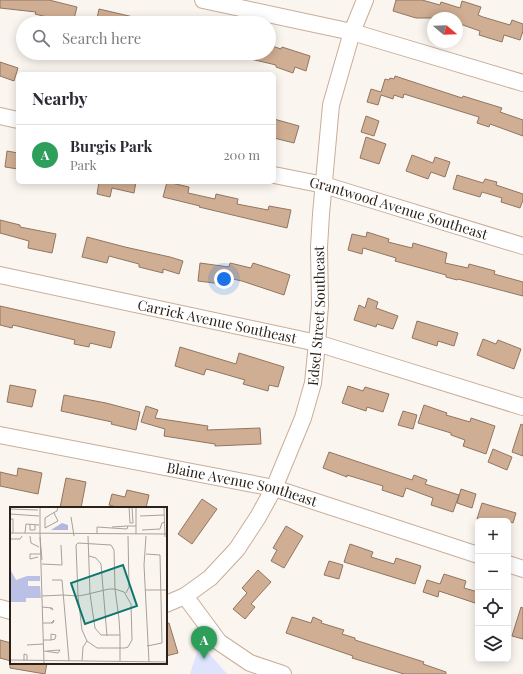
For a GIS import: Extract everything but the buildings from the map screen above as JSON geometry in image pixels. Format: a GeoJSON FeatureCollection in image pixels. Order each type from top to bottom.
{"type":"FeatureCollection","features":[{"type":"Feature","properties":{"kind":"street"},"geometry":{"type":"LineString","coordinates":[[203,0],[352,32],[523,83]]}},
{"type":"Feature","properties":{"kind":"street","name":"Edsel Street Southeast"},"geometry":{"type":"LineString","coordinates":[[167,604],[185,596],[210,578],[237,549],[258,517],[274,488],[303,418],[313,383],[317,342],[320,305],[320,214],[331,105],[352,32],[365,0]]}},
{"type":"Feature","properties":{"kind":"street"},"geometry":{"type":"LineString","coordinates":[[0,116],[16,120]]}},
{"type":"Feature","properties":{"kind":"street","name":"Grantwood Avenue Southeast"},"geometry":{"type":"LineString","coordinates":[[276,175],[324,185],[523,246]]}},
{"type":"Feature","properties":{"kind":"street","name":"Carrick Avenue Southeast"},"geometry":{"type":"LineString","coordinates":[[0,275],[317,342],[523,407]]}},
{"type":"Feature","properties":{"kind":"street","name":"Blaine Avenue Southeast"},"geometry":{"type":"LineString","coordinates":[[0,435],[274,488],[475,554]]}},
{"type":"Feature","properties":{"kind":"street"},"geometry":{"type":"LineString","coordinates":[[511,565],[523,569]]}},
{"type":"Feature","properties":{"kind":"street"},"geometry":{"type":"LineString","coordinates":[[185,596],[219,642],[250,663],[284,674]]}},
{"type":"Feature","properties":{"kind":"street"},"geometry":{"type":"LineString","coordinates":[[0,608],[10,611]]}},
{"type":"Feature","properties":{"kind":"shaded area"},"geometry":{"type":"Polygon","coordinates":[[[200,643],[227,674],[190,674],[200,643]]]}},
{"type":"Feature","properties":{"kind":"place","name":"Burgis Park"},"geometry":{"type":"Point","coordinates":[204,659]}}]}
